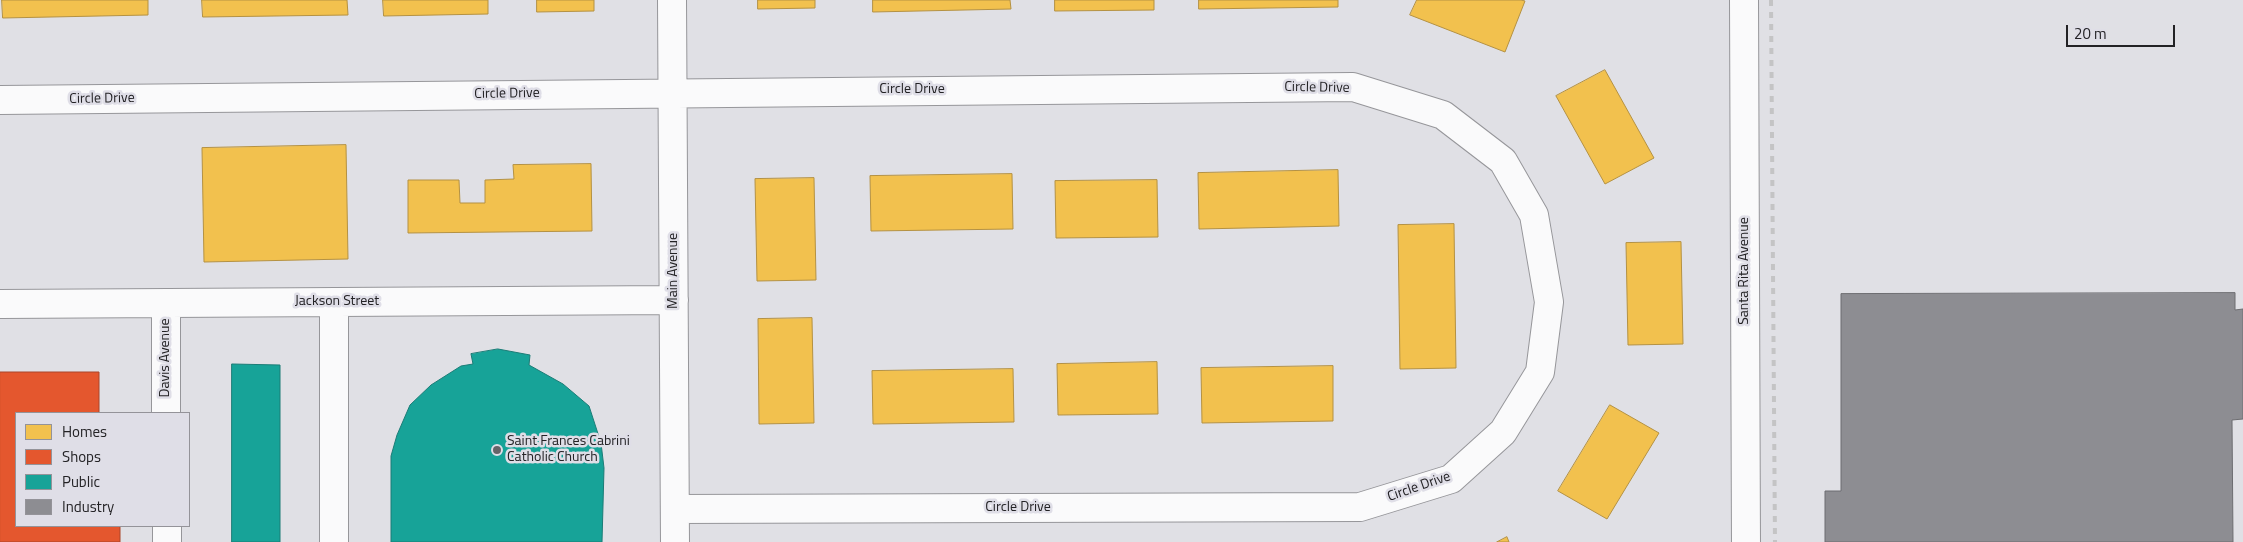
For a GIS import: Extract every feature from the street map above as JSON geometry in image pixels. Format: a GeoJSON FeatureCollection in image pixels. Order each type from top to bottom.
{"type":"FeatureCollection","features":[{"type":"Feature","properties":{"kind":"street","name":"Main Avenue"},"geometry":{"type":"LineString","coordinates":[[672,0],[675,542]]}},
{"type":"Feature","properties":{"kind":"street","name":"Santa Rita Avenue"},"geometry":{"type":"LineString","coordinates":[[1744,0],[1746,542]]}},
{"type":"Feature","properties":{"kind":"street","name":"Circle Drive"},"geometry":{"type":"LineString","coordinates":[[0,100],[672,92],[1353,87],[1443,115],[1503,161],[1534,215],[1549,302],[1540,372],[1503,432],[1451,479],[1360,507],[675,509]]}},
{"type":"Feature","properties":{"kind":"street","name":"Jackson Street"},"geometry":{"type":"LineString","coordinates":[[0,304],[674,300]]}},
{"type":"Feature","properties":{"kind":"street"},"geometry":{"type":"LineString","coordinates":[[334,302],[334,542]]}},
{"type":"Feature","properties":{"kind":"street","name":"Davis Avenue"},"geometry":{"type":"LineString","coordinates":[[166,303],[166,412]]}},
{"type":"Feature","properties":{"kind":"street"},"geometry":{"type":"LineString","coordinates":[[167,527],[167,542]]}},
{"type":"Feature","properties":{"kind":"building: Homes"},"geometry":{"type":"Polygon","coordinates":[[[2,0],[148,0],[148,15],[3,18],[2,0]]]}},
{"type":"Feature","properties":{"kind":"building: Homes"},"geometry":{"type":"Polygon","coordinates":[[[202,0],[347,0],[348,15],[203,17],[202,0]]]}},
{"type":"Feature","properties":{"kind":"building: Homes"},"geometry":{"type":"Polygon","coordinates":[[[383,0],[488,0],[488,14],[384,16],[383,0]]]}},
{"type":"Feature","properties":{"kind":"building: Homes"},"geometry":{"type":"Polygon","coordinates":[[[537,0],[594,0],[594,11],[537,12],[537,0]]]}},
{"type":"Feature","properties":{"kind":"building: Homes"},"geometry":{"type":"Polygon","coordinates":[[[758,0],[815,0],[815,8],[758,9],[758,0]]]}},
{"type":"Feature","properties":{"kind":"building: Homes"},"geometry":{"type":"Polygon","coordinates":[[[873,0],[1010,0],[1011,9],[873,12],[873,0]]]}},
{"type":"Feature","properties":{"kind":"building: Homes"},"geometry":{"type":"Polygon","coordinates":[[[1055,0],[1154,0],[1154,10],[1055,11],[1055,0]]]}},
{"type":"Feature","properties":{"kind":"building: Homes"},"geometry":{"type":"Polygon","coordinates":[[[1199,0],[1338,0],[1338,7],[1199,9],[1199,0]]]}},
{"type":"Feature","properties":{"kind":"building: Homes"},"geometry":{"type":"Polygon","coordinates":[[[1417,0],[1525,1],[1505,52],[1410,15],[1417,0]]]}},
{"type":"Feature","properties":{"kind":"building: Homes"},"geometry":{"type":"Polygon","coordinates":[[[1605,70],[1654,158],[1605,184],[1556,96],[1605,70]]]}},
{"type":"Feature","properties":{"kind":"building: Homes"},"geometry":{"type":"Polygon","coordinates":[[[346,145],[348,259],[204,262],[202,148],[346,145]]]}},
{"type":"Feature","properties":{"kind":"building: Homes"},"geometry":{"type":"Polygon","coordinates":[[[591,164],[592,231],[408,233],[408,180],[459,180],[460,203],[485,203],[485,180],[514,179],[513,165],[591,164]]]}},
{"type":"Feature","properties":{"kind":"building: Homes"},"geometry":{"type":"Polygon","coordinates":[[[1338,170],[1339,226],[1199,229],[1198,173],[1338,170]]]}},
{"type":"Feature","properties":{"kind":"building: Homes"},"geometry":{"type":"Polygon","coordinates":[[[1012,174],[1013,229],[871,231],[870,176],[1012,174]]]}},
{"type":"Feature","properties":{"kind":"building: Homes"},"geometry":{"type":"Polygon","coordinates":[[[814,178],[816,280],[757,281],[755,179],[814,178]]]}},
{"type":"Feature","properties":{"kind":"building: Homes"},"geometry":{"type":"Polygon","coordinates":[[[1157,180],[1158,237],[1056,238],[1055,181],[1157,180]]]}},
{"type":"Feature","properties":{"kind":"building: Homes"},"geometry":{"type":"Polygon","coordinates":[[[1454,224],[1456,368],[1400,369],[1398,225],[1454,224]]]}},
{"type":"Feature","properties":{"kind":"building: Homes"},"geometry":{"type":"Polygon","coordinates":[[[1681,242],[1683,344],[1628,345],[1626,243],[1681,242]]]}},
{"type":"Feature","properties":{"kind":"building: Homes"},"geometry":{"type":"Polygon","coordinates":[[[812,318],[814,423],[759,424],[758,319],[812,318]]]}},
{"type":"Feature","properties":{"kind":"building: Homes"},"geometry":{"type":"Polygon","coordinates":[[[1157,362],[1158,414],[1058,415],[1057,364],[1157,362]]]}},
{"type":"Feature","properties":{"kind":"building: Homes"},"geometry":{"type":"Polygon","coordinates":[[[1333,366],[1333,421],[1202,423],[1201,368],[1333,366]]]}},
{"type":"Feature","properties":{"kind":"building: Homes"},"geometry":{"type":"Polygon","coordinates":[[[1013,369],[1014,422],[873,424],[872,371],[1013,369]]]}},
{"type":"Feature","properties":{"kind":"building: Homes"},"geometry":{"type":"Polygon","coordinates":[[[1610,405],[1659,433],[1607,519],[1558,491],[1610,405]]]}},
{"type":"Feature","properties":{"kind":"building: Homes"},"geometry":{"type":"Polygon","coordinates":[[[1507,537],[1509,542],[1497,542],[1507,537]]]}},
{"type":"Feature","properties":{"kind":"building: Shops"},"geometry":{"type":"Polygon","coordinates":[[[0,372],[99,372],[99,412],[15,412],[15,527],[120,527],[120,542],[0,542],[0,372]]]}},
{"type":"Feature","properties":{"kind":"building: Public","name":"Saint Frances Cabrini Catholic Church"},"geometry":{"type":"Polygon","coordinates":[[[498,349],[530,355],[529,365],[563,384],[589,406],[601,443],[604,468],[602,542],[391,542],[391,456],[397,435],[410,405],[431,385],[461,366],[473,364],[471,354],[498,349]]]}},
{"type":"Feature","properties":{"kind":"building: Public"},"geometry":{"type":"Polygon","coordinates":[[[232,364],[280,365],[280,542],[232,542],[232,364]]]}},
{"type":"Feature","properties":{"kind":"building: Industry"},"geometry":{"type":"Polygon","coordinates":[[[2235,293],[2235,310],[2243,309],[2243,419],[2232,420],[2233,542],[1825,542],[1825,491],[1841,491],[1841,294],[2235,293]]]}},
{"type":"Feature","properties":{"kind":"railway"},"geometry":{"type":"LineString","coordinates":[[1771,0],[1775,542]]}},
{"type":"Feature","properties":{"kind":"place","name":"Saint Frances Cabrini Catholic Church"},"geometry":{"type":"Point","coordinates":[497,450]}}]}
